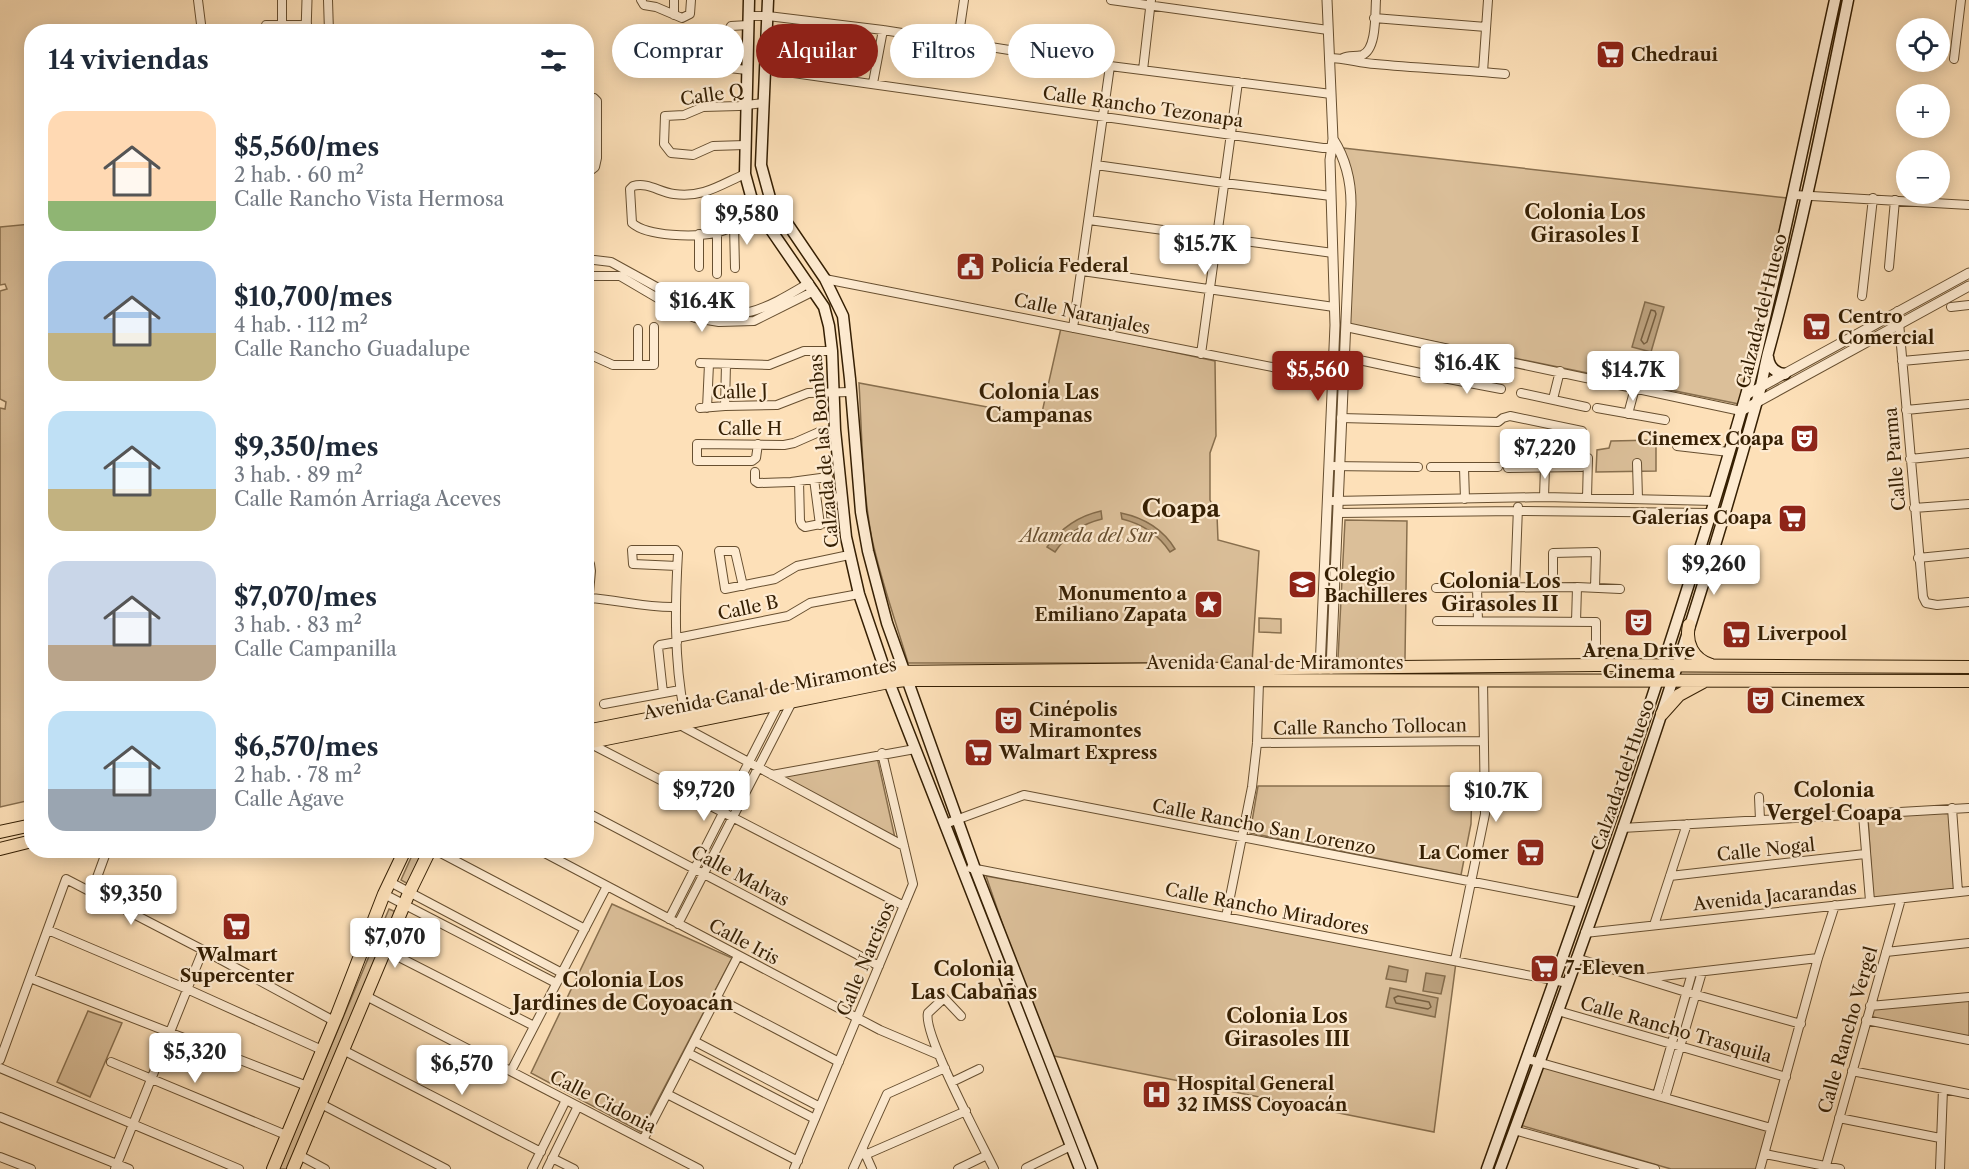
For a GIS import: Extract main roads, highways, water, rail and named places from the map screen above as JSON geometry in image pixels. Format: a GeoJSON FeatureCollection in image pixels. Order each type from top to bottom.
{"type":"FeatureCollection","features":[{"type":"Feature","properties":{"kind":"main road","name":"Calzada de las Bombas"},"geometry":{"type":"LineString","coordinates":[[748,0],[745,174],[758,211],[812,287],[827,315],[835,391],[836,497],[853,575],[887,677],[1080,1169]]}},
{"type":"Feature","properties":{"kind":"main road","name":"Calzada de las Bombas"},"geometry":{"type":"LineString","coordinates":[[768,0],[761,165],[770,198],[825,279],[843,316],[861,512],[872,569],[905,676],[975,869],[1092,1169]]}},
{"type":"Feature","properties":{"kind":"main road","name":"Calzada del Hueso"},"geometry":{"type":"LineString","coordinates":[[1487,1169],[1556,980],[1663,665],[1715,501],[1746,395],[1794,195],[1835,0]]}},
{"type":"Feature","properties":{"kind":"main road","name":"Calzada del Hueso"},"geometry":{"type":"LineString","coordinates":[[1500,1169],[1674,680],[1757,404],[1808,195],[1848,0]]}},
{"type":"Feature","properties":{"kind":"main road"},"geometry":{"type":"LineString","coordinates":[[1768,355],[1772,368],[1785,374]]}},
{"type":"Feature","properties":{"kind":"main road"},"geometry":{"type":"LineString","coordinates":[[853,575],[872,569]]}},
{"type":"Feature","properties":{"kind":"main road"},"geometry":{"type":"LineString","coordinates":[[1689,625],[1691,650],[1702,661],[1715,666]]}},
{"type":"Feature","properties":{"kind":"main road","name":"Avenida Canal de Miramontes"},"geometry":{"type":"LineString","coordinates":[[594,737],[684,711],[887,677],[905,676],[1596,665],[1969,667]]}},
{"type":"Feature","properties":{"kind":"main road","name":"Avenida Canal de Miramontes"},"geometry":{"type":"LineString","coordinates":[[905,676],[1259,682],[1969,681]]}},
{"type":"Feature","properties":{"kind":"main road","name":"Avenida Canal de Miramontes"},"geometry":{"type":"LineString","coordinates":[[594,738],[778,705],[887,677]]}},
{"type":"Feature","properties":{"kind":"main road"},"geometry":{"type":"LineString","coordinates":[[1662,714],[1672,700],[1686,690],[1706,681],[1721,680]]}},
{"type":"Feature","properties":{"kind":"main road"},"geometry":{"type":"LineString","coordinates":[[938,808],[951,818],[958,819]]}},
{"type":"Feature","properties":{"kind":"main road"},"geometry":{"type":"LineString","coordinates":[[0,832],[24,827]]}},
{"type":"Feature","properties":{"kind":"main road"},"geometry":{"type":"LineString","coordinates":[[0,849],[24,843]]}},
{"type":"Feature","properties":{"kind":"main road"},"geometry":{"type":"LineString","coordinates":[[273,1169],[401,858]]}},
{"type":"Feature","properties":{"kind":"main road"},"geometry":{"type":"LineString","coordinates":[[293,1169],[407,898],[426,858]]}},
{"type":"Feature","properties":{"kind":"water"},"geometry":{"type":"Polygon","coordinates":[[[1645,302],[1664,307],[1651,352],[1632,347],[1645,302]]]}},
{"type":"Feature","properties":{"kind":"water"},"geometry":{"type":"Polygon","coordinates":[[[1101,511],[1102,519],[1075,531],[1055,552],[1047,547],[1071,524],[1101,511]]]}},
{"type":"Feature","properties":{"kind":"water"},"geometry":{"type":"Polygon","coordinates":[[[1121,513],[1152,525],[1175,549],[1170,552],[1149,531],[1122,519],[1121,513]]]}},
{"type":"Feature","properties":{"kind":"water"},"geometry":{"type":"Polygon","coordinates":[[[1389,966],[1408,970],[1406,982],[1386,979],[1389,966]]]}},
{"type":"Feature","properties":{"kind":"water"},"geometry":{"type":"Polygon","coordinates":[[[1426,973],[1445,976],[1441,994],[1423,991],[1426,973]]]}},
{"type":"Feature","properties":{"kind":"water"},"geometry":{"type":"Polygon","coordinates":[[[1390,988],[1438,998],[1435,1017],[1386,1007],[1390,988]]]}},
{"type":"Feature","properties":{"kind":"place","name":"Chedraui"},"geometry":{"type":"Point","coordinates":[1610,55]}},
{"type":"Feature","properties":{"kind":"place","name":"Policía Federal"},"geometry":{"type":"Point","coordinates":[970,266]}},
{"type":"Feature","properties":{"kind":"place","name":"Centro Comercial"},"geometry":{"type":"Point","coordinates":[1817,327]}},
{"type":"Feature","properties":{"kind":"place","name":"Cinemex Coapa"},"geometry":{"type":"Point","coordinates":[1805,439]}},
{"type":"Feature","properties":{"kind":"place","name":"Galerías Coapa"},"geometry":{"type":"Point","coordinates":[1793,518]}},
{"type":"Feature","properties":{"kind":"place","name":"Colegio Bachilleres"},"geometry":{"type":"Point","coordinates":[1303,585]}},
{"type":"Feature","properties":{"kind":"place","name":"Monumento a Emiliano Zapata"},"geometry":{"type":"Point","coordinates":[1208,604]}},
{"type":"Feature","properties":{"kind":"place","name":"Arena Drive Cinema"},"geometry":{"type":"Point","coordinates":[1639,622]}},
{"type":"Feature","properties":{"kind":"place","name":"Liverpool"},"geometry":{"type":"Point","coordinates":[1736,634]}},
{"type":"Feature","properties":{"kind":"place","name":"Cinemex"},"geometry":{"type":"Point","coordinates":[1760,700]}},
{"type":"Feature","properties":{"kind":"place","name":"Cinépolis Miramontes"},"geometry":{"type":"Point","coordinates":[1008,720]}},
{"type":"Feature","properties":{"kind":"place","name":"Walmart Express"},"geometry":{"type":"Point","coordinates":[978,753]}},
{"type":"Feature","properties":{"kind":"place","name":"La Comer"},"geometry":{"type":"Point","coordinates":[1530,853]}},
{"type":"Feature","properties":{"kind":"place","name":"Walmart Supercenter"},"geometry":{"type":"Point","coordinates":[237,926]}},
{"type":"Feature","properties":{"kind":"place","name":"7-Eleven"},"geometry":{"type":"Point","coordinates":[1544,968]}},
{"type":"Feature","properties":{"kind":"place","name":"Hospital General 32 IMSS Coyoacán"},"geometry":{"type":"Point","coordinates":[1156,1094]}},
{"type":"Feature","properties":{"kind":"district","name":"Colonia Los Girasoles I"},"geometry":{"type":"Point","coordinates":[1585,224]}},
{"type":"Feature","properties":{"kind":"district","name":"Colonia Las Campanas"},"geometry":{"type":"Point","coordinates":[1039,404]}},
{"type":"Feature","properties":{"kind":"district","name":"Coapa"},"geometry":{"type":"Point","coordinates":[1181,508]}},
{"type":"Feature","properties":{"kind":"district","name":"Colonia Los Girasoles II"},"geometry":{"type":"Point","coordinates":[1500,592]}},
{"type":"Feature","properties":{"kind":"district","name":"Colonia Vergel Coapa"},"geometry":{"type":"Point","coordinates":[1834,802]}},
{"type":"Feature","properties":{"kind":"district","name":"Colonia Las Cabañas"},"geometry":{"type":"Point","coordinates":[974,980]}},
{"type":"Feature","properties":{"kind":"district","name":"Colonia Los Jardines de Coyoacán"},"geometry":{"type":"Point","coordinates":[623,992]}},
{"type":"Feature","properties":{"kind":"district","name":"Colonia Los Girasoles III"},"geometry":{"type":"Point","coordinates":[1287,1028]}},
{"type":"Feature","properties":{"kind":"park label","name":"Alameda del Sur"},"geometry":{"type":"Point","coordinates":[1088,536]}}]}
